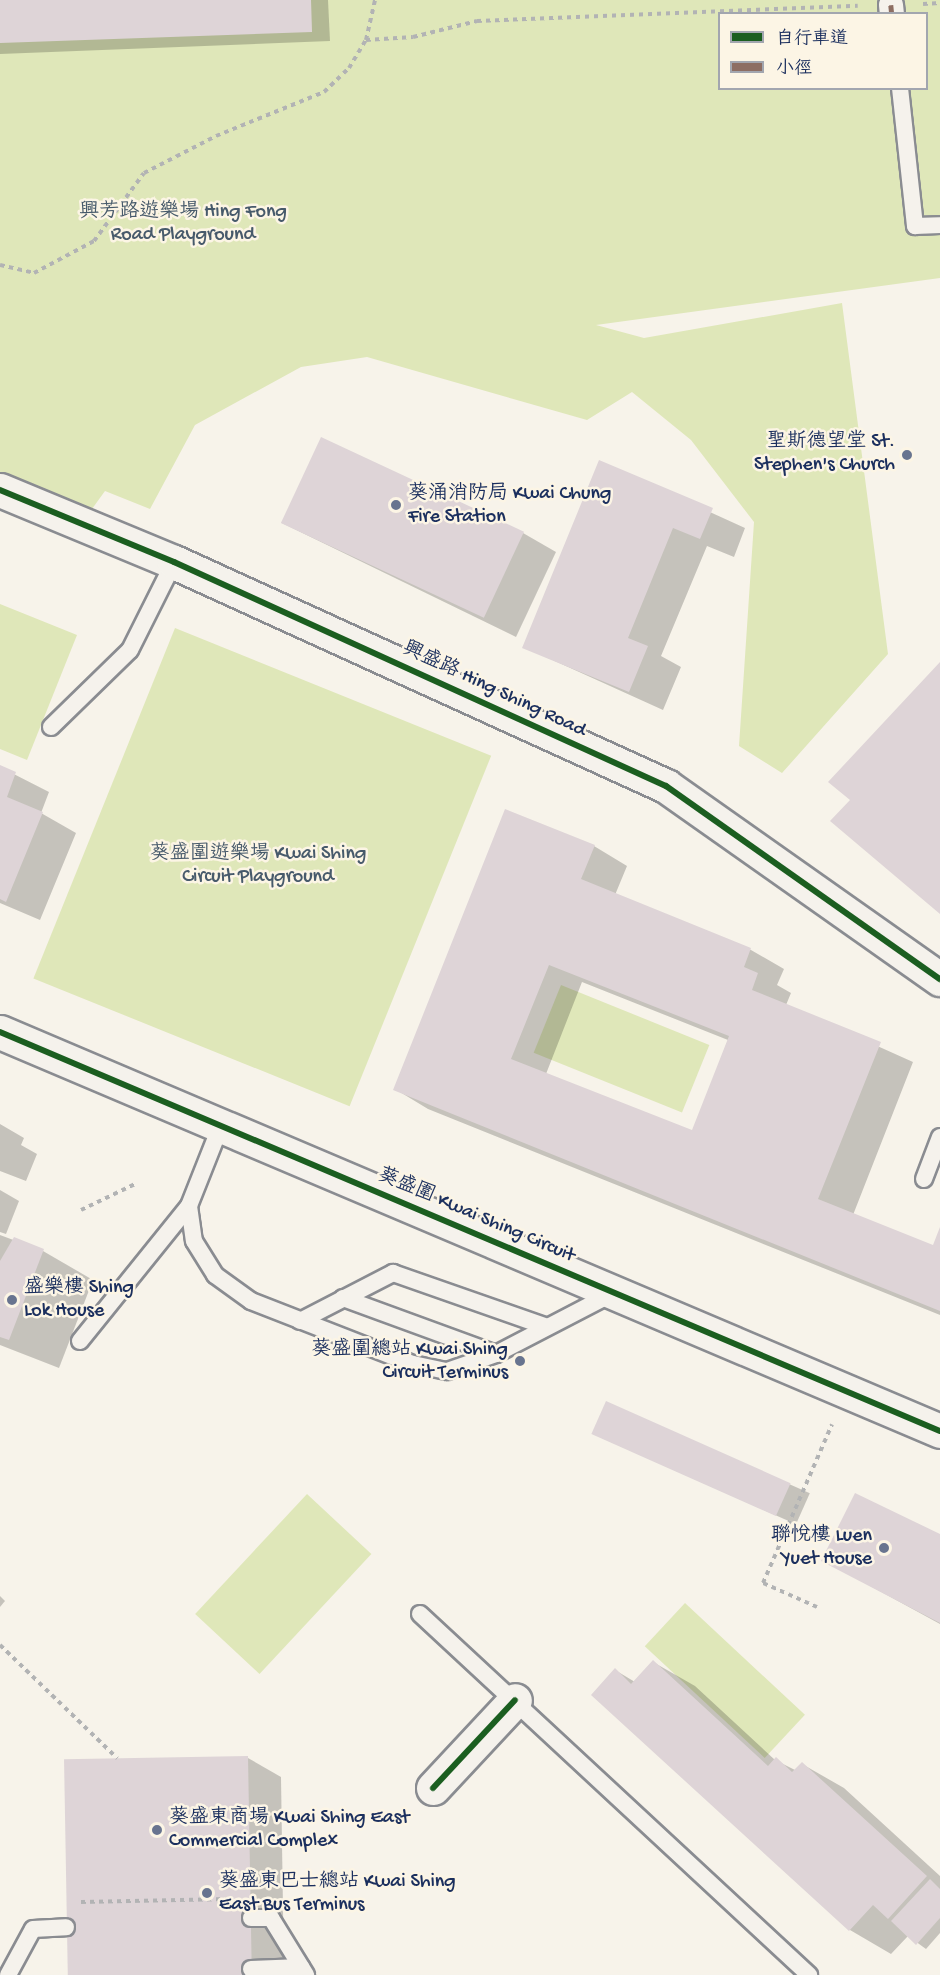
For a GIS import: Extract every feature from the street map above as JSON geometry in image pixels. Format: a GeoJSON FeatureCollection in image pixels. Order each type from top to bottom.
{"type":"FeatureCollection","features":[{"type":"Feature","properties":{"kind":"street","name":"興盛路 Hing Shing Road"},"geometry":{"type":"LineString","coordinates":[[0,489],[174,562],[666,786],[940,979]]}},
{"type":"Feature","properties":{"kind":"street","name":"葵盛圍 Kwai Shing Circuit"},"geometry":{"type":"LineString","coordinates":[[0,1032],[940,1431]]}},
{"type":"Feature","properties":{"kind":"street"},"geometry":{"type":"LineString","coordinates":[[433,1788],[514,1700]]}},
{"type":"Feature","properties":{"kind":"lane"},"geometry":{"type":"LineString","coordinates":[[900,90],[915,226],[940,225]]}},
{"type":"Feature","properties":{"kind":"lane"},"geometry":{"type":"LineString","coordinates":[[51,727],[130,650],[174,562]]}},
{"type":"Feature","properties":{"kind":"lane"},"geometry":{"type":"LineString","coordinates":[[80,1341],[189,1206],[221,1125]]}},
{"type":"Feature","properties":{"kind":"lane"},"geometry":{"type":"LineString","coordinates":[[924,1179],[940,1137]]}},
{"type":"Feature","properties":{"kind":"lane"},"geometry":{"type":"LineString","coordinates":[[189,1206],[194,1241],[215,1275],[251,1302],[413,1364],[447,1371],[495,1354],[614,1292]]}},
{"type":"Feature","properties":{"kind":"lane"},"geometry":{"type":"LineString","coordinates":[[300,1321],[393,1273],[547,1327]]}},
{"type":"Feature","properties":{"kind":"lane"},"geometry":{"type":"LineString","coordinates":[[343,1299],[495,1354]]}},
{"type":"Feature","properties":{"kind":"lane"},"geometry":{"type":"LineString","coordinates":[[420,1614],[809,1975]]}},
{"type":"Feature","properties":{"kind":"lane"},"geometry":{"type":"LineString","coordinates":[[251,1918],[271,1918],[303,1971]]}},
{"type":"Feature","properties":{"kind":"lane"},"geometry":{"type":"LineString","coordinates":[[8,1975],[33,1929],[66,1927]]}},
{"type":"Feature","properties":{"kind":"lane"},"geometry":{"type":"LineString","coordinates":[[251,1969],[303,1971]]}},
{"type":"Feature","properties":{"kind":"path"},"geometry":{"type":"LineString","coordinates":[[0,265],[34,273],[94,241],[144,173],[216,135],[324,92],[348,68],[366,40],[375,0]]}},
{"type":"Feature","properties":{"kind":"path"},"geometry":{"type":"LineString","coordinates":[[788,12],[891,9],[940,3]]}},
{"type":"Feature","properties":{"kind":"path"},"geometry":{"type":"LineString","coordinates":[[366,40],[413,37],[477,21],[718,14]]}},
{"type":"Feature","properties":{"kind":"path"},"geometry":{"type":"LineString","coordinates":[[81,1210],[136,1183]]}},
{"type":"Feature","properties":{"kind":"path"},"geometry":{"type":"LineString","coordinates":[[817,1607],[763,1582],[830,1428]]}},
{"type":"Feature","properties":{"kind":"path"},"geometry":{"type":"LineString","coordinates":[[0,1645],[117,1758]]}},
{"type":"Feature","properties":{"kind":"path"},"geometry":{"type":"LineString","coordinates":[[77,1902],[239,1899]]}},
{"type":"Feature","properties":{"kind":"green space","name":"興芳路遊樂場 Hing Fong Road Playground"},"geometry":{"type":"Polygon","coordinates":[[[0,0],[940,0],[940,278],[596,325],[644,338],[842,303],[888,654],[782,773],[739,746],[754,522],[691,440],[632,392],[587,420],[367,357],[301,367],[195,425],[150,509],[105,491],[84,520],[0,497],[0,0]]]}},
{"type":"Feature","properties":{"kind":"green space"},"geometry":{"type":"Polygon","coordinates":[[[0,604],[77,635],[27,760],[0,749],[0,604]]]}},
{"type":"Feature","properties":{"kind":"green space","name":"葵盛圍遊樂場 Kwai Shing Circuit Playground"},"geometry":{"type":"Polygon","coordinates":[[[175,628],[491,756],[350,1106],[33,978],[175,628]]]}},
{"type":"Feature","properties":{"kind":"green space"},"geometry":{"type":"Polygon","coordinates":[[[561,985],[709,1045],[682,1113],[534,1053],[561,985]]]}},
{"type":"Feature","properties":{"kind":"green space"},"geometry":{"type":"Polygon","coordinates":[[[307,1494],[371,1554],[260,1674],[195,1614],[307,1494]]]}},
{"type":"Feature","properties":{"kind":"green space"},"geometry":{"type":"Polygon","coordinates":[[[685,1603],[805,1715],[765,1758],[645,1646],[685,1603]]]}},
{"type":"Feature","properties":{"kind":"building"},"geometry":{"type":"Polygon","coordinates":[[[0,0],[311,0],[312,32],[0,43],[0,0]]]}},
{"type":"Feature","properties":{"kind":"building","name":"葵涌消防局 Kwai Chung Fire Station"},"geometry":{"type":"Polygon","coordinates":[[[321,437],[524,532],[484,618],[281,523],[321,437]]]}},
{"type":"Feature","properties":{"kind":"building"},"geometry":{"type":"Polygon","coordinates":[[[599,460],[713,508],[700,539],[673,528],[628,638],[648,646],[629,692],[522,648],[599,460]]]}},
{"type":"Feature","properties":{"kind":"building"},"geometry":{"type":"Polygon","coordinates":[[[940,662],[940,914],[830,821],[850,800],[828,782],[940,662]]]}},
{"type":"Feature","properties":{"kind":"building"},"geometry":{"type":"Polygon","coordinates":[[[0,765],[16,772],[7,797],[43,812],[6,902],[0,899],[0,765]]]}},
{"type":"Feature","properties":{"kind":"building"},"geometry":{"type":"Polygon","coordinates":[[[505,809],[595,845],[581,879],[751,948],[744,967],[758,973],[752,990],[881,1042],[818,1199],[933,1245],[940,1227],[940,1311],[393,1090],[505,809]],[[549,965],[511,1059],[692,1130],[729,1036],[549,965]]]}},
{"type":"Feature","properties":{"kind":"building","name":"盛樂樓 Shing Lok House"},"geometry":{"type":"Polygon","coordinates":[[[14,1237],[44,1249],[9,1340],[0,1337],[0,1261],[14,1237]]]}},
{"type":"Feature","properties":{"kind":"building"},"geometry":{"type":"Polygon","coordinates":[[[606,1401],[791,1483],[776,1516],[591,1434],[606,1401]]]}},
{"type":"Feature","properties":{"kind":"building","name":"聯悅樓 Luen Yuet House"},"geometry":{"type":"Polygon","coordinates":[[[855,1493],[940,1534],[940,1623],[821,1561],[855,1493]]]}},
{"type":"Feature","properties":{"kind":"building"},"geometry":{"type":"Polygon","coordinates":[[[653,1660],[768,1766],[776,1757],[792,1772],[802,1762],[927,1876],[888,1919],[873,1905],[849,1931],[591,1695],[615,1668],[631,1684],[653,1660]]]}},
{"type":"Feature","properties":{"kind":"building","name":"葵盛東商場 Kwai Shing East Commercial Complex"},"geometry":{"type":"Polygon","coordinates":[[[248,1756],[252,1975],[68,1975],[64,1759],[248,1756]]]}},
{"type":"Feature","properties":{"kind":"building"},"geometry":{"type":"Polygon","coordinates":[[[930,1879],[940,1889],[940,1918],[916,1945],[891,1921],[930,1879]]]}},
{"type":"Feature","properties":{"kind":"marked path"},"geometry":{"type":"LineString","coordinates":[[891,5],[892,12]]}},
{"type":"Feature","properties":{"kind":"cycle path"},"geometry":{"type":"LineString","coordinates":[[0,490],[174,562],[666,786],[940,979]]}},
{"type":"Feature","properties":{"kind":"cycle path"},"geometry":{"type":"LineString","coordinates":[[0,1032],[940,1431]]}},
{"type":"Feature","properties":{"kind":"cycle path"},"geometry":{"type":"LineString","coordinates":[[433,1788],[515,1700]]}},
{"type":"Feature","properties":{"kind":"place","name":"聖斯德望堂 St. Stephen's Church"},"geometry":{"type":"Point","coordinates":[907,455]}},
{"type":"Feature","properties":{"kind":"place","name":"葵涌消防局 Kwai Chung Fire Station"},"geometry":{"type":"Point","coordinates":[396,505]}},
{"type":"Feature","properties":{"kind":"place","name":"盛樂樓 Shing Lok House"},"geometry":{"type":"Point","coordinates":[12,1300]}},
{"type":"Feature","properties":{"kind":"place","name":"葵盛圍總站 Kwai Shing Circuit Terminus"},"geometry":{"type":"Point","coordinates":[520,1361]}},
{"type":"Feature","properties":{"kind":"place","name":"聯悅樓 Luen Yuet House"},"geometry":{"type":"Point","coordinates":[884,1548]}},
{"type":"Feature","properties":{"kind":"place","name":"葵盛東商場 Kwai Shing East Commercial Complex"},"geometry":{"type":"Point","coordinates":[157,1830]}},
{"type":"Feature","properties":{"kind":"place","name":"葵盛東巴士總站 Kwai Shing East Bus Terminus"},"geometry":{"type":"Point","coordinates":[207,1893]}}]}
